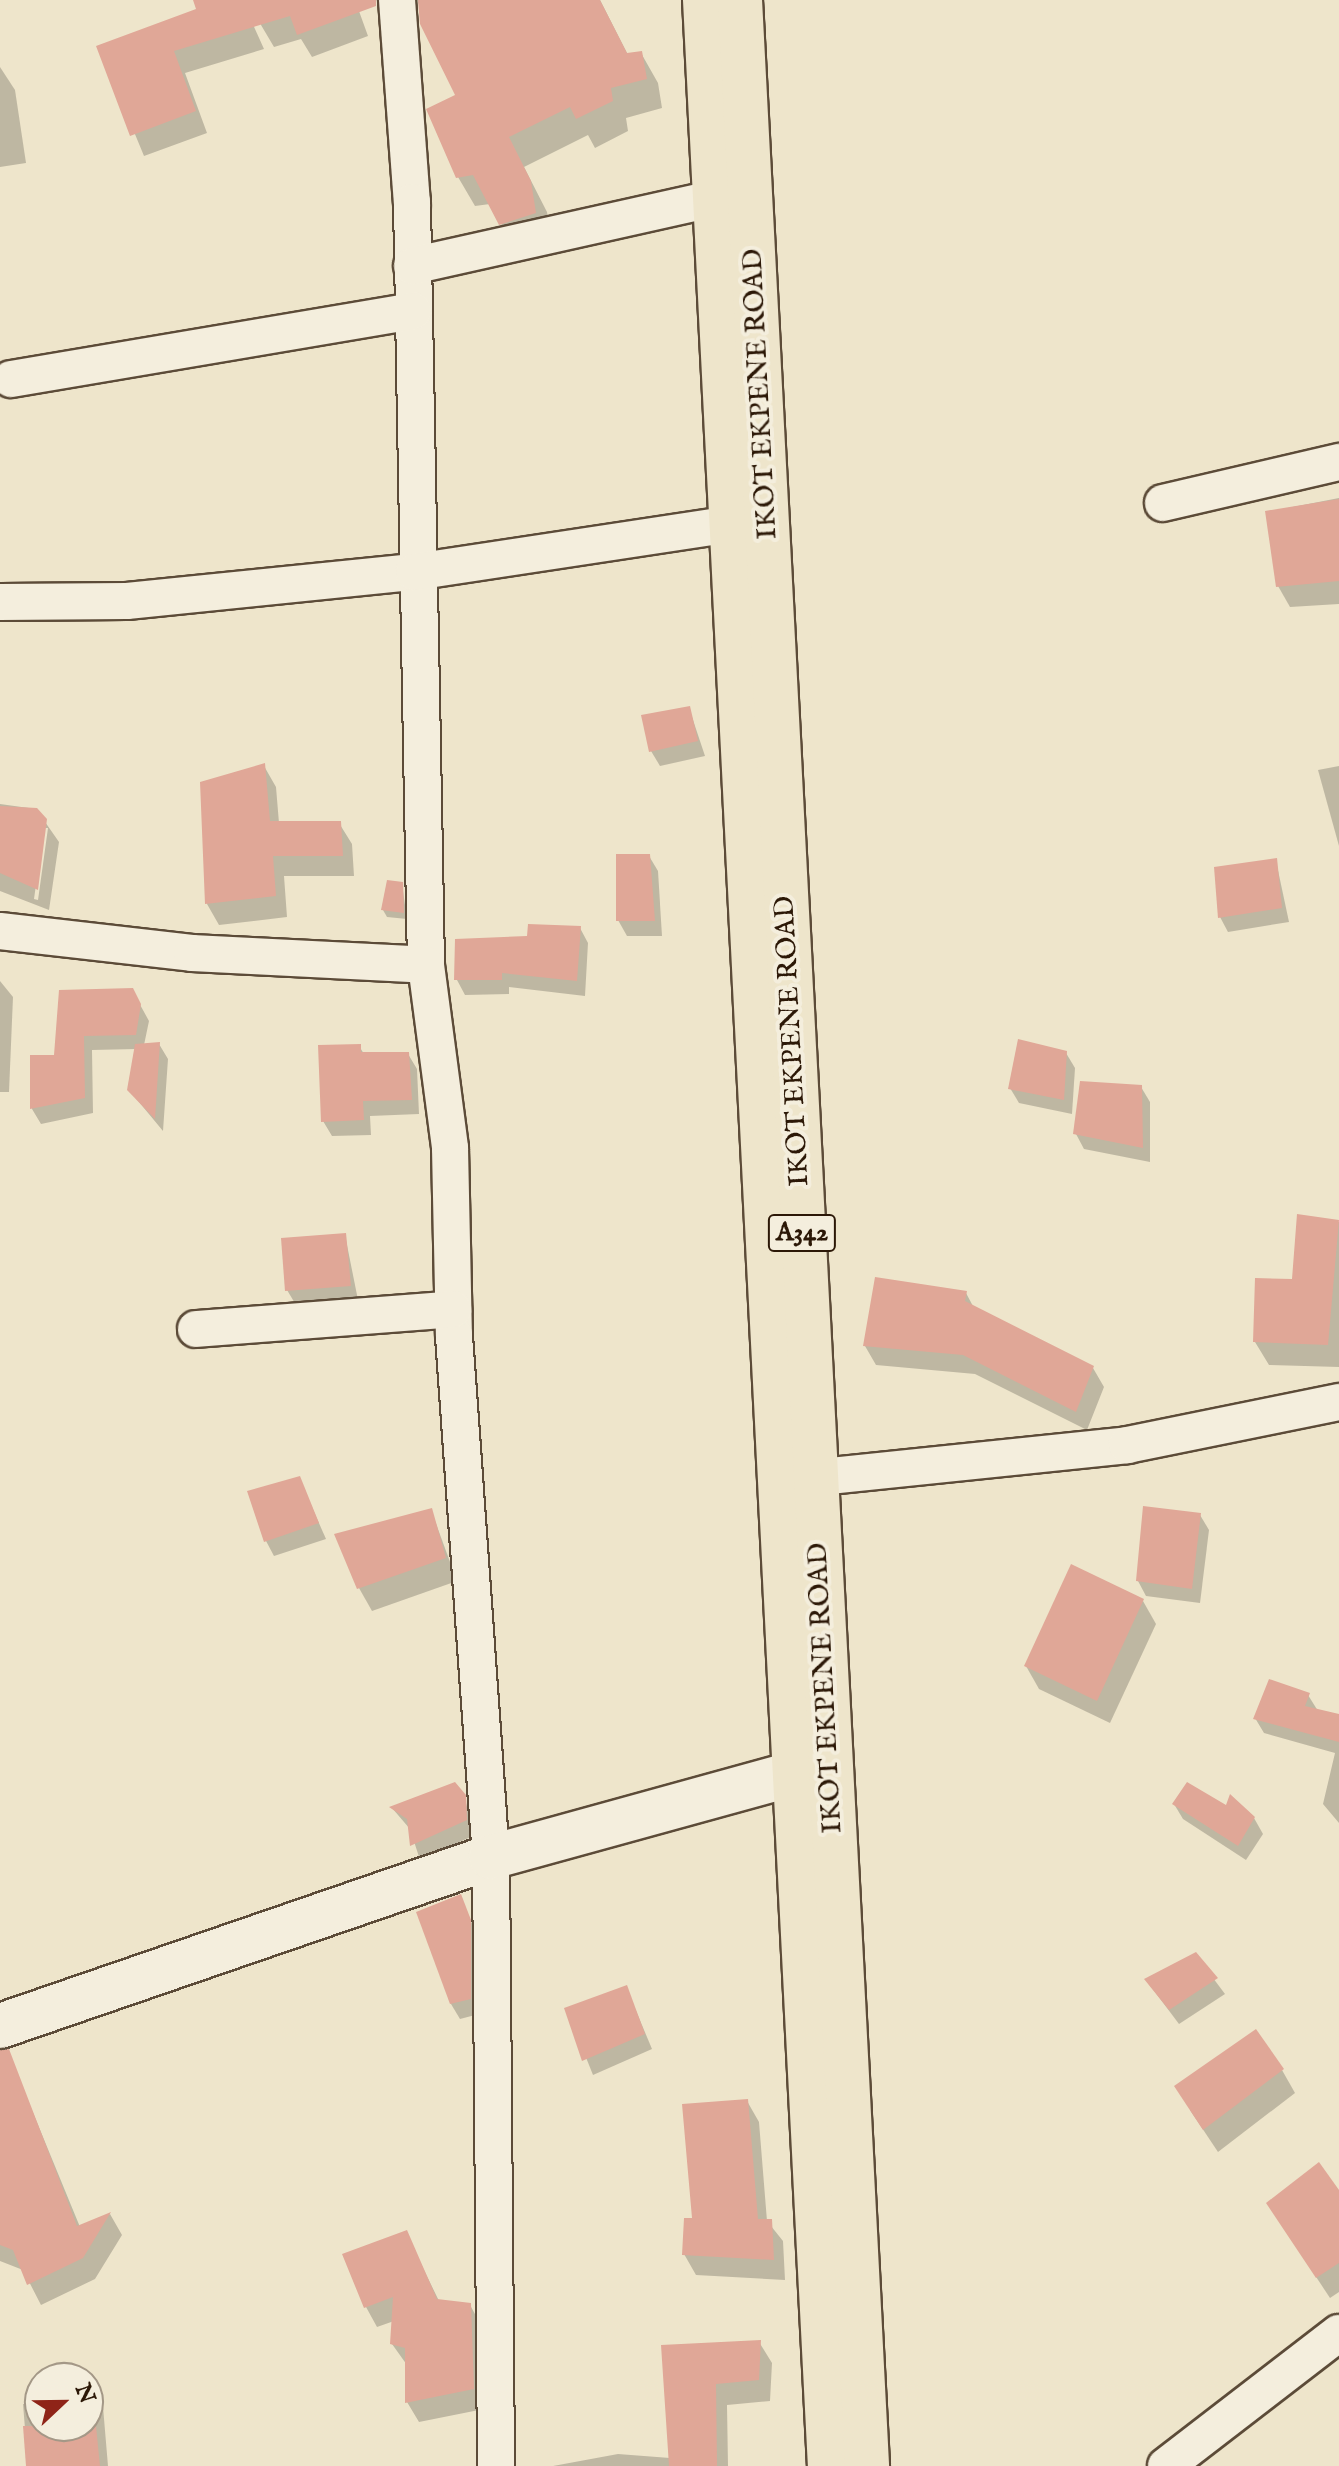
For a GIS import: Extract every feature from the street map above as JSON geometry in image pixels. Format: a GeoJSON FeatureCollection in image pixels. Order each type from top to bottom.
{"type":"FeatureCollection","features":[{"type":"Feature","properties":{"kind":"highway","name":"IKOT EKPENE ROAD"},"geometry":{"type":"LineString","coordinates":[[705,0],[732,194],[795,1480],[796,1773],[830,2466]]}},
{"type":"Feature","properties":{"kind":"highway","name":"IKOT EKPENE ROAD"},"geometry":{"type":"LineString","coordinates":[[740,0],[732,194],[730,524],[795,1480],[867,2466]]}},
{"type":"Feature","properties":{"kind":"street"},"geometry":{"type":"LineString","coordinates":[[397,0],[412,266],[414,572],[426,965],[450,1148],[453,1309],[491,1857],[496,2466]]}},
{"type":"Feature","properties":{"kind":"street"},"geometry":{"type":"LineString","coordinates":[[412,266],[732,194]]}},
{"type":"Feature","properties":{"kind":"street"},"geometry":{"type":"LineString","coordinates":[[11,379],[413,311]]}},
{"type":"Feature","properties":{"kind":"street"},"geometry":{"type":"LineString","coordinates":[[1163,503],[1339,462]]}},
{"type":"Feature","properties":{"kind":"street"},"geometry":{"type":"LineString","coordinates":[[0,602],[127,601],[414,572],[730,524]]}},
{"type":"Feature","properties":{"kind":"street"},"geometry":{"type":"LineString","coordinates":[[0,931],[192,953],[426,965]]}},
{"type":"Feature","properties":{"kind":"street"},"geometry":{"type":"LineString","coordinates":[[196,1329],[453,1309]]}},
{"type":"Feature","properties":{"kind":"street"},"geometry":{"type":"LineString","coordinates":[[795,1480],[1127,1445],[1339,1402]]}},
{"type":"Feature","properties":{"kind":"street"},"geometry":{"type":"LineString","coordinates":[[0,2026],[491,1857],[796,1773]]}},
{"type":"Feature","properties":{"kind":"street"},"geometry":{"type":"LineString","coordinates":[[1166,2466],[1339,2333]]}},
{"type":"Feature","properties":{"kind":"building"},"geometry":{"type":"Polygon","coordinates":[[[193,0],[376,0],[376,6],[297,35],[290,16],[174,51],[196,111],[130,136],[96,46],[196,9],[193,0]]]}},
{"type":"Feature","properties":{"kind":"building"},"geometry":{"type":"Polygon","coordinates":[[[418,0],[600,0],[627,53],[642,51],[647,79],[611,88],[613,101],[576,119],[570,107],[509,137],[531,181],[536,213],[499,225],[473,175],[456,178],[426,109],[455,95],[420,24],[418,0]]]}},
{"type":"Feature","properties":{"kind":"building"},"geometry":{"type":"Polygon","coordinates":[[[1339,499],[1339,581],[1276,587],[1265,511],[1339,499]]]}},
{"type":"Feature","properties":{"kind":"building"},"geometry":{"type":"Polygon","coordinates":[[[690,706],[698,741],[649,752],[641,715],[690,706]]]}},
{"type":"Feature","properties":{"kind":"building"},"geometry":{"type":"Polygon","coordinates":[[[265,763],[270,821],[341,821],[343,856],[273,856],[276,896],[205,904],[200,782],[265,763]]]}},
{"type":"Feature","properties":{"kind":"building"},"geometry":{"type":"Polygon","coordinates":[[[0,806],[37,808],[47,819],[38,890],[0,873],[0,806]]]}},
{"type":"Feature","properties":{"kind":"building"},"geometry":{"type":"Polygon","coordinates":[[[616,854],[650,854],[655,921],[616,921],[616,854]]]}},
{"type":"Feature","properties":{"kind":"building"},"geometry":{"type":"Polygon","coordinates":[[[1277,858],[1282,908],[1218,918],[1214,867],[1277,858]]]}},
{"type":"Feature","properties":{"kind":"building"},"geometry":{"type":"Polygon","coordinates":[[[387,880],[403,882],[404,913],[381,910],[387,880]]]}},
{"type":"Feature","properties":{"kind":"building"},"geometry":{"type":"Polygon","coordinates":[[[528,924],[581,926],[577,981],[502,973],[502,980],[454,980],[455,939],[527,936],[528,924]]]}},
{"type":"Feature","properties":{"kind":"building"},"geometry":{"type":"Polygon","coordinates":[[[133,988],[141,1004],[136,1035],[84,1036],[85,1098],[30,1109],[30,1055],[54,1055],[59,990],[133,988]]]}},
{"type":"Feature","properties":{"kind":"building"},"geometry":{"type":"Polygon","coordinates":[[[1018,1039],[1067,1051],[1064,1100],[1008,1089],[1018,1039]]]}},
{"type":"Feature","properties":{"kind":"building"},"geometry":{"type":"Polygon","coordinates":[[[160,1042],[155,1119],[127,1090],[135,1044],[160,1042]]]}},
{"type":"Feature","properties":{"kind":"building"},"geometry":{"type":"Polygon","coordinates":[[[361,1044],[361,1052],[409,1052],[412,1100],[363,1101],[364,1120],[321,1122],[318,1045],[361,1044]]]}},
{"type":"Feature","properties":{"kind":"building"},"geometry":{"type":"Polygon","coordinates":[[[1080,1081],[1142,1085],[1143,1148],[1073,1134],[1080,1081]]]}},
{"type":"Feature","properties":{"kind":"building"},"geometry":{"type":"Polygon","coordinates":[[[1297,1214],[1339,1220],[1328,1345],[1253,1342],[1255,1278],[1292,1279],[1297,1214]]]}},
{"type":"Feature","properties":{"kind":"building"},"geometry":{"type":"Polygon","coordinates":[[[346,1233],[351,1286],[285,1291],[281,1238],[346,1233]]]}},
{"type":"Feature","properties":{"kind":"building"},"geometry":{"type":"Polygon","coordinates":[[[875,1277],[967,1291],[965,1301],[1094,1366],[1076,1412],[963,1355],[863,1346],[875,1277]]]}},
{"type":"Feature","properties":{"kind":"building"},"geometry":{"type":"Polygon","coordinates":[[[300,1476],[319,1523],[264,1542],[247,1491],[300,1476]]]}},
{"type":"Feature","properties":{"kind":"building"},"geometry":{"type":"Polygon","coordinates":[[[1143,1506],[1201,1513],[1192,1589],[1136,1581],[1143,1506]]]}},
{"type":"Feature","properties":{"kind":"building"},"geometry":{"type":"Polygon","coordinates":[[[432,1508],[446,1558],[357,1589],[334,1534],[432,1508]]]}},
{"type":"Feature","properties":{"kind":"building"},"geometry":{"type":"Polygon","coordinates":[[[1071,1564],[1144,1599],[1097,1701],[1024,1666],[1071,1564]]]}},
{"type":"Feature","properties":{"kind":"building"},"geometry":{"type":"Polygon","coordinates":[[[1269,1679],[1310,1693],[1305,1706],[1339,1714],[1339,1742],[1253,1719],[1269,1679]]]}},
{"type":"Feature","properties":{"kind":"building"},"geometry":{"type":"Polygon","coordinates":[[[455,1782],[466,1795],[467,1820],[410,1846],[407,1819],[389,1807],[455,1782]]]}},
{"type":"Feature","properties":{"kind":"building"},"geometry":{"type":"Polygon","coordinates":[[[1187,1782],[1226,1805],[1230,1794],[1255,1817],[1238,1846],[1172,1804],[1187,1782]]]}},
{"type":"Feature","properties":{"kind":"building"},"geometry":{"type":"Polygon","coordinates":[[[461,1894],[471,1920],[471,1999],[450,2004],[416,1912],[461,1894]]]}},
{"type":"Feature","properties":{"kind":"building"},"geometry":{"type":"Polygon","coordinates":[[[1196,1952],[1218,1978],[1169,2010],[1144,1979],[1196,1952]]]}},
{"type":"Feature","properties":{"kind":"building"},"geometry":{"type":"Polygon","coordinates":[[[627,1985],[645,2034],[582,2061],[564,2008],[627,1985]]]}},
{"type":"Feature","properties":{"kind":"building"},"geometry":{"type":"Polygon","coordinates":[[[1256,2029],[1284,2069],[1203,2130],[1174,2086],[1256,2029]]]}},
{"type":"Feature","properties":{"kind":"building"},"geometry":{"type":"Polygon","coordinates":[[[9,2049],[77,2226],[111,2212],[83,2258],[27,2285],[13,2250],[0,2245],[0,2050],[9,2049]]]}},
{"type":"Feature","properties":{"kind":"building"},"geometry":{"type":"Polygon","coordinates":[[[748,2099],[758,2219],[772,2219],[774,2260],[682,2255],[684,2218],[692,2218],[682,2104],[748,2099]]]}},
{"type":"Feature","properties":{"kind":"building"},"geometry":{"type":"Polygon","coordinates":[[[1319,2162],[1339,2190],[1339,2263],[1316,2278],[1266,2203],[1319,2162]]]}},
{"type":"Feature","properties":{"kind":"building"},"geometry":{"type":"Polygon","coordinates":[[[407,2230],[437,2299],[471,2303],[474,2389],[405,2403],[405,2348],[390,2344],[393,2297],[364,2308],[342,2254],[407,2230]]]}},
{"type":"Feature","properties":{"kind":"building"},"geometry":{"type":"Polygon","coordinates":[[[761,2340],[759,2380],[716,2384],[717,2466],[669,2466],[661,2345],[761,2340]]]}},
{"type":"Feature","properties":{"kind":"building"},"geometry":{"type":"Polygon","coordinates":[[[24,2442],[98,2442],[100,2466],[26,2466],[24,2442]]]}}]}
